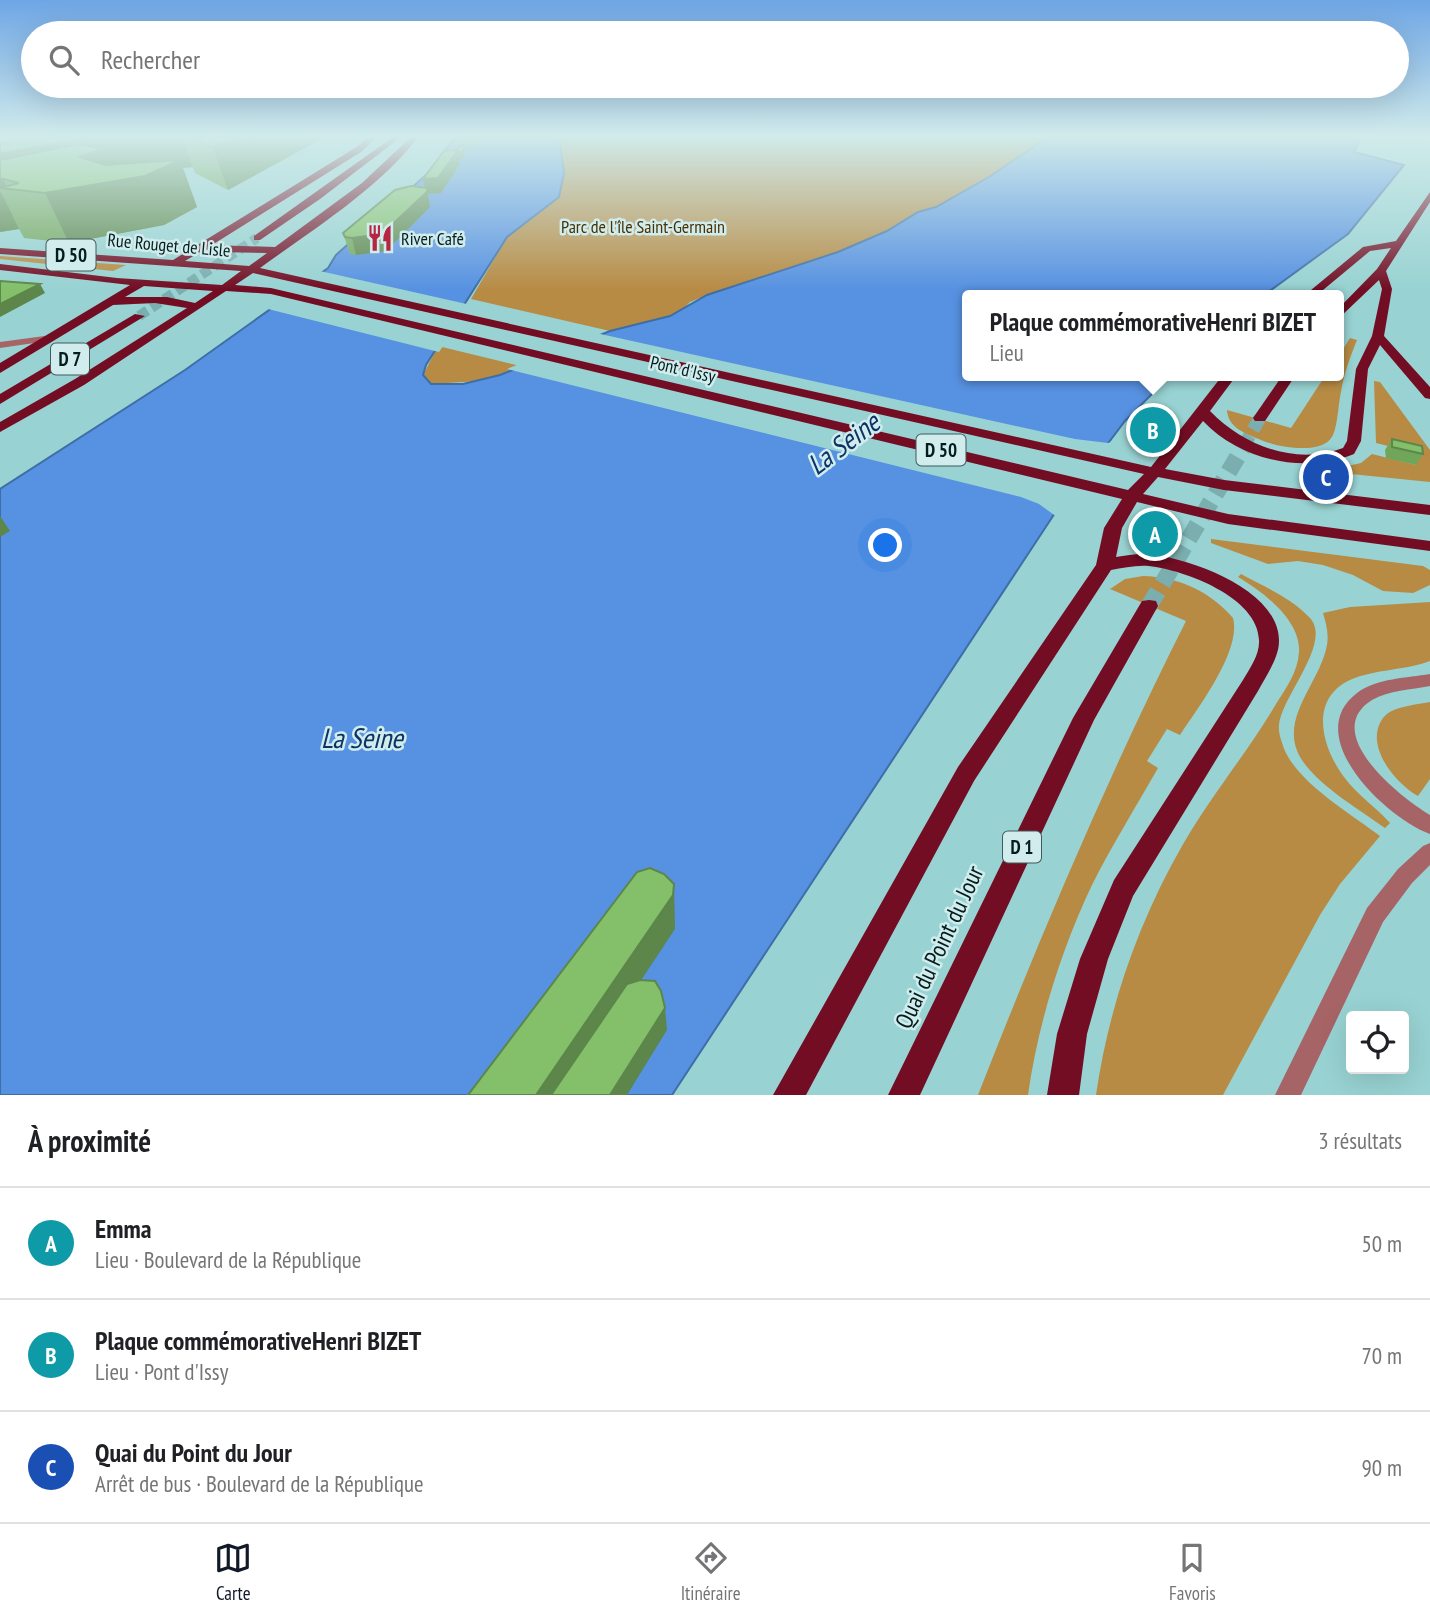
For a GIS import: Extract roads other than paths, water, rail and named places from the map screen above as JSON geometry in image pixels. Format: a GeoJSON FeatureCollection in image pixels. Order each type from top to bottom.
{"type":"FeatureCollection","features":[{"type":"Feature","properties":{"kind":"main road"},"geometry":{"type":"LineString","coordinates":[[0,369],[297,188]]}},
{"type":"Feature","properties":{"kind":"main road"},"geometry":{"type":"LineString","coordinates":[[257,238],[327,188]]}},
{"type":"Feature","properties":{"kind":"main road"},"geometry":{"type":"LineString","coordinates":[[0,428],[40,406],[194,307],[251,269],[361,188]]}},
{"type":"Feature","properties":{"kind":"main road"},"geometry":{"type":"LineString","coordinates":[[1344,311],[1381,271],[1430,195]]}},
{"type":"Feature","properties":{"kind":"main road"},"geometry":{"type":"LineString","coordinates":[[1317,290],[1367,249],[1400,243]]}},
{"type":"Feature","properties":{"kind":"main road"},"geometry":{"type":"LineString","coordinates":[[205,245],[213,249],[277,250]]}},
{"type":"Feature","properties":{"kind":"main road","name":"Rue Rouget de Lisle"},"geometry":{"type":"LineString","coordinates":[[0,251],[251,269]]}},
{"type":"Feature","properties":{"kind":"main road","name":"Rue Rouget de Lisle"},"geometry":{"type":"LineString","coordinates":[[0,267],[143,282],[225,286]]}},
{"type":"Feature","properties":{"kind":"main road","name":"Pont d'Issy"},"geometry":{"type":"LineString","coordinates":[[251,269],[1154,472]]}},
{"type":"Feature","properties":{"kind":"main road"},"geometry":{"type":"LineString","coordinates":[[1202,411],[1213,425],[1226,435],[1269,454],[1309,459],[1344,454],[1354,441],[1362,369],[1378,337],[1387,289],[1381,271]]}},
{"type":"Feature","properties":{"kind":"main road","name":"Pont d'Issy"},"geometry":{"type":"LineString","coordinates":[[225,286],[271,291],[1132,496]]}},
{"type":"Feature","properties":{"kind":"main road"},"geometry":{"type":"LineString","coordinates":[[108,303],[127,300],[185,303],[194,307]]}},
{"type":"Feature","properties":{"kind":"main road","name":"D 7"},"geometry":{"type":"LineString","coordinates":[[0,400],[138,316]]}},
{"type":"Feature","properties":{"kind":"main road"},"geometry":{"type":"LineString","coordinates":[[1378,337],[1430,395]]}},
{"type":"Feature","properties":{"kind":"main road"},"geometry":{"type":"LineString","coordinates":[[789,1095],[966,774],[1105,565],[1113,528],[1132,496],[1225,381]]}},
{"type":"Feature","properties":{"kind":"main road"},"geometry":{"type":"LineString","coordinates":[[1260,418],[1285,381]]}},
{"type":"Feature","properties":{"kind":"main road","name":"D 50"},"geometry":{"type":"LineString","coordinates":[[1154,472],[1224,485],[1430,510]]}},
{"type":"Feature","properties":{"kind":"main road","name":"D 50"},"geometry":{"type":"LineString","coordinates":[[1132,496],[1228,519],[1430,546]]}},
{"type":"Feature","properties":{"kind":"main road"},"geometry":{"type":"LineString","coordinates":[[1063,1095],[1072,1034],[1094,959],[1123,889],[1251,685],[1265,656],[1270,637],[1267,626],[1250,604],[1215,579],[1166,563],[1134,560],[1105,565]]}},
{"type":"Feature","properties":{"kind":"main road","name":"Quai du Point du Jour"},"geometry":{"type":"LineString","coordinates":[[904,1095],[1084,718],[1149,606]]}},
{"type":"Feature","properties":{"kind":"street"},"geometry":{"type":"LineString","coordinates":[[0,344],[52,338]]}},
{"type":"Feature","properties":{"kind":"street"},"geometry":{"type":"LineString","coordinates":[[1430,680],[1364,696],[1349,710],[1347,721],[1350,745],[1367,776],[1405,812],[1430,825]]}},
{"type":"Feature","properties":{"kind":"street"},"geometry":{"type":"LineString","coordinates":[[1287,1095],[1375,915],[1405,876],[1430,852]]}},
{"type":"Feature","properties":{"kind":"water","name":"La Seine"},"geometry":{"type":"Polygon","coordinates":[[[411,188],[561,188],[559,197],[507,237],[426,365],[423,375],[431,384],[463,384],[500,375],[610,331],[670,316],[707,295],[838,252],[887,231],[918,212],[936,207],[969,188],[1385,188],[1348,234],[1271,290],[962,290],[962,381],[1165,381],[1125,421],[1053,516],[672,1095],[0,1095],[0,489],[185,370],[328,268],[336,255],[411,188]]]}},
{"type":"Feature","properties":{"kind":"tunnel"},"geometry":{"type":"LineString","coordinates":[[139,316],[257,238]]}},
{"type":"Feature","properties":{"kind":"tunnel"},"geometry":{"type":"LineString","coordinates":[[1243,447],[1260,418]]}},
{"type":"Feature","properties":{"kind":"tunnel"},"geometry":{"type":"LineString","coordinates":[[1149,606],[1244,446]]}},
{"type":"Feature","properties":{"kind":"place","name":"River Café"},"geometry":{"type":"Point","coordinates":[380,238]}},
{"type":"Feature","properties":{"kind":"place","name":"Plaque commémorativeHenri BIZET"},"geometry":{"type":"Point","coordinates":[1153,430]}},
{"type":"Feature","properties":{"kind":"place","name":"Quai du Point du Jour"},"geometry":{"type":"Point","coordinates":[1326,477]}},
{"type":"Feature","properties":{"kind":"place","name":"Emma"},"geometry":{"type":"Point","coordinates":[1155,534]}},
{"type":"Feature","properties":{"kind":"park label","name":"Parc de l'île Saint-Germain"},"geometry":{"type":"Point","coordinates":[643,226]}}]}
